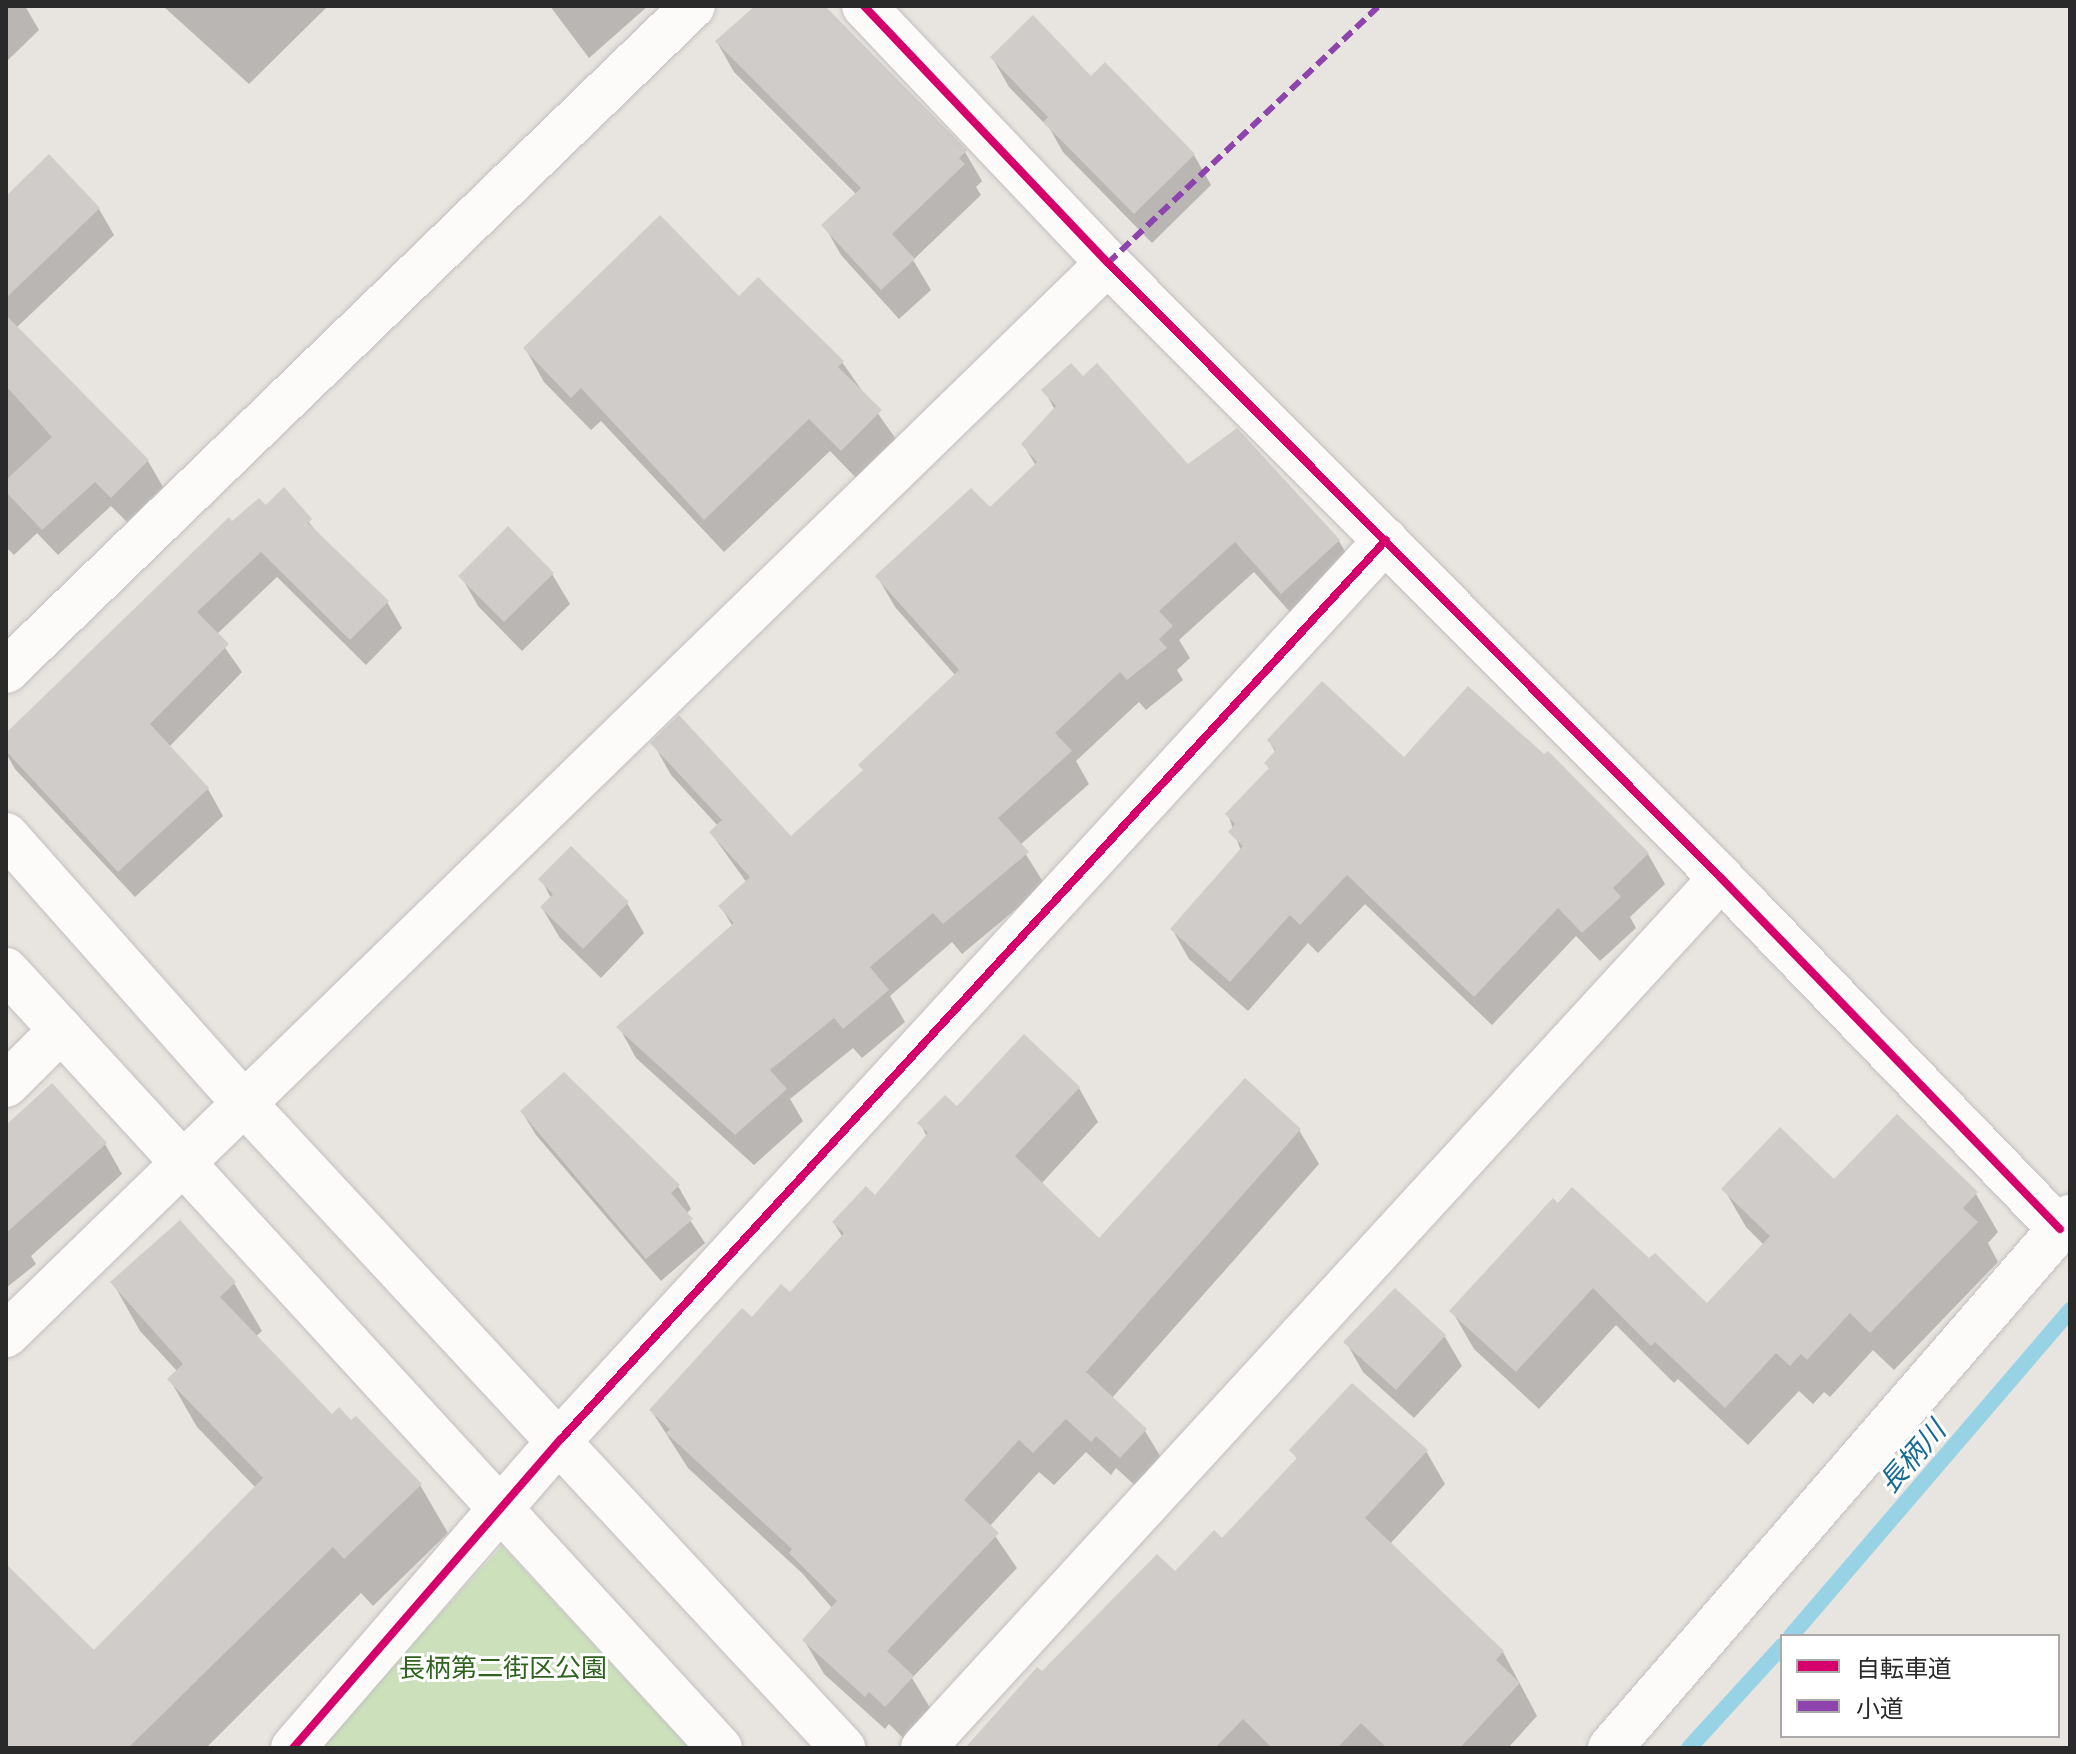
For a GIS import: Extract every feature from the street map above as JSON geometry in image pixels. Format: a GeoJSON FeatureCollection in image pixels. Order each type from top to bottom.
{"type":"FeatureCollection","features":[{"type":"Feature","properties":{"kind":"street"},"geometry":{"type":"LineString","coordinates":[[6,671],[693,6]]}},
{"type":"Feature","properties":{"kind":"street"},"geometry":{"type":"LineString","coordinates":[[864,6],[1108,263],[2065,1223],[1610,1748]]}},
{"type":"Feature","properties":{"kind":"street"},"geometry":{"type":"LineString","coordinates":[[6,1335],[1108,263]]}},
{"type":"Feature","properties":{"kind":"street"},"geometry":{"type":"LineString","coordinates":[[293,1748],[561,1439],[1386,540]]}},
{"type":"Feature","properties":{"kind":"street"},"geometry":{"type":"LineString","coordinates":[[6,835],[243,1102],[561,1439],[843,1748]]}},
{"type":"Feature","properties":{"kind":"street"},"geometry":{"type":"LineString","coordinates":[[923,1748],[1721,878]]}},
{"type":"Feature","properties":{"kind":"street"},"geometry":{"type":"LineString","coordinates":[[6,970],[720,1748]]}},
{"type":"Feature","properties":{"kind":"street"},"geometry":{"type":"LineString","coordinates":[[6,1085],[61,1030]]}},
{"type":"Feature","properties":{"kind":"green space","name":"長柄第二街区公園"},"geometry":{"type":"Polygon","coordinates":[[[502,1546],[689,1748],[318,1748],[502,1546]]]}},
{"type":"Feature","properties":{"kind":"building"},"geometry":{"type":"Polygon","coordinates":[[[755,6],[825,6],[967,150],[959,158],[965,164],[892,234],[915,259],[881,290],[821,225],[861,188],[715,41],[755,6]]]}},
{"type":"Feature","properties":{"kind":"building"},"geometry":{"type":"Polygon","coordinates":[[[1033,15],[1091,76],[1105,62],[1195,154],[1134,214],[1043,122],[1048,117],[990,57],[1033,15]]]}},
{"type":"Feature","properties":{"kind":"building"},"geometry":{"type":"Polygon","coordinates":[[[49,154],[100,208],[6,298],[6,196],[49,154]]]}},
{"type":"Feature","properties":{"kind":"building"},"geometry":{"type":"Polygon","coordinates":[[[660,215],[739,296],[758,277],[844,361],[838,367],[882,410],[841,451],[809,419],[704,520],[581,388],[571,398],[523,348],[660,215]]]}},
{"type":"Feature","properties":{"kind":"building"},"geometry":{"type":"Polygon","coordinates":[[[6,315],[149,460],[111,498],[95,482],[42,530],[6,492],[6,480],[52,437],[6,386],[6,315]]]}},
{"type":"Feature","properties":{"kind":"building"},"geometry":{"type":"Polygon","coordinates":[[[1071,363],[1083,376],[1097,363],[1188,464],[1237,428],[1340,540],[1281,594],[1235,542],[1159,611],[1173,626],[1159,639],[1167,648],[1127,680],[1120,672],[1055,733],[1072,751],[998,818],[1029,852],[943,924],[933,913],[870,967],[889,990],[843,1029],[834,1018],[770,1070],[787,1089],[735,1135],[616,1027],[734,923],[718,906],[750,877],[709,832],[722,820],[650,743],[679,715],[791,836],[863,770],[858,765],[959,670],[875,576],[971,488],[990,507],[1037,462],[1021,444],[1056,406],[1041,390],[1071,363]]]}},
{"type":"Feature","properties":{"kind":"building"},"geometry":{"type":"Polygon","coordinates":[[[284,487],[312,519],[308,523],[389,601],[350,640],[261,552],[197,612],[229,644],[150,724],[209,788],[118,872],[6,751],[6,733],[229,517],[232,521],[259,498],[266,505],[284,487]]]}},
{"type":"Feature","properties":{"kind":"building"},"geometry":{"type":"Polygon","coordinates":[[[508,526],[554,573],[504,622],[458,576],[508,526]]]}},
{"type":"Feature","properties":{"kind":"building"},"geometry":{"type":"Polygon","coordinates":[[[1322,681],[1404,757],[1468,686],[1544,754],[1548,751],[1649,853],[1613,888],[1621,897],[1582,933],[1558,908],[1474,997],[1347,875],[1300,925],[1290,915],[1230,982],[1170,929],[1243,846],[1228,832],[1235,824],[1225,814],[1269,768],[1264,763],[1276,750],[1267,740],[1322,681]]]}},
{"type":"Feature","properties":{"kind":"building"},"geometry":{"type":"Polygon","coordinates":[[[571,846],[629,902],[583,949],[540,907],[553,894],[538,879],[571,846]]]}},
{"type":"Feature","properties":{"kind":"building"},"geometry":{"type":"Polygon","coordinates":[[[1024,1034],[1080,1087],[1015,1156],[1099,1238],[1245,1078],[1301,1129],[1086,1372],[1147,1429],[1120,1458],[1096,1436],[1091,1442],[1066,1419],[1033,1453],[1019,1440],[964,1500],[999,1533],[887,1651],[914,1676],[885,1707],[869,1692],[865,1697],[802,1640],[837,1601],[789,1553],[792,1549],[666,1433],[670,1429],[649,1410],[742,1308],[752,1317],[781,1284],[790,1292],[844,1233],[832,1222],[866,1186],[875,1195],[928,1133],[917,1123],[945,1095],[957,1106],[1024,1034]]]}},
{"type":"Feature","properties":{"kind":"building"},"geometry":{"type":"Polygon","coordinates":[[[564,1072],[680,1185],[671,1193],[693,1219],[646,1259],[520,1111],[564,1072]]]}},
{"type":"Feature","properties":{"kind":"building"},"geometry":{"type":"Polygon","coordinates":[[[52,1083],[107,1143],[6,1233],[6,1125],[52,1083]]]}},
{"type":"Feature","properties":{"kind":"building"},"geometry":{"type":"Polygon","coordinates":[[[1897,1114],[1978,1192],[1963,1208],[1978,1222],[1870,1333],[1850,1313],[1807,1360],[1801,1354],[1790,1366],[1776,1353],[1725,1408],[1655,1342],[1651,1346],[1593,1288],[1516,1372],[1449,1311],[1553,1198],[1558,1203],[1572,1187],[1649,1258],[1655,1253],[1707,1303],[1770,1236],[1721,1189],[1780,1127],[1834,1179],[1897,1114]]]}},
{"type":"Feature","properties":{"kind":"building"},"geometry":{"type":"Polygon","coordinates":[[[180,1220],[236,1282],[220,1297],[332,1414],[339,1407],[351,1420],[356,1416],[422,1484],[344,1559],[333,1547],[128,1748],[6,1748],[6,1564],[94,1650],[263,1478],[167,1379],[183,1364],[110,1282],[180,1220]]]}},
{"type":"Feature","properties":{"kind":"building"},"geometry":{"type":"Polygon","coordinates":[[[1395,1288],[1446,1335],[1396,1390],[1343,1342],[1395,1288]]]}},
{"type":"Feature","properties":{"kind":"building"},"geometry":{"type":"Polygon","coordinates":[[[1352,1383],[1428,1450],[1365,1518],[1504,1651],[1496,1660],[1520,1683],[1460,1748],[1387,1748],[1361,1723],[1337,1748],[1272,1748],[1243,1719],[1215,1748],[965,1748],[1037,1667],[1042,1671],[1157,1554],[1175,1571],[1214,1530],[1222,1538],[1297,1458],[1289,1450],[1352,1383]]]}},
{"type":"Feature","properties":{"kind":"waterway","name":"長柄川"},"geometry":{"type":"LineString","coordinates":[[1793,1634],[2070,1310]]}},
{"type":"Feature","properties":{"kind":"waterway","name":"長柄川"},"geometry":{"type":"LineString","coordinates":[[1689,1748],[1780,1648]]}},
{"type":"Feature","properties":{"kind":"marked path"},"geometry":{"type":"LineString","coordinates":[[1108,263],[1379,6]]}},
{"type":"Feature","properties":{"kind":"cycle path"},"geometry":{"type":"LineString","coordinates":[[864,6],[1108,263],[1721,878],[2060,1229]]}},
{"type":"Feature","properties":{"kind":"cycle path"},"geometry":{"type":"LineString","coordinates":[[293,1748],[561,1439],[1386,540]]}}]}
